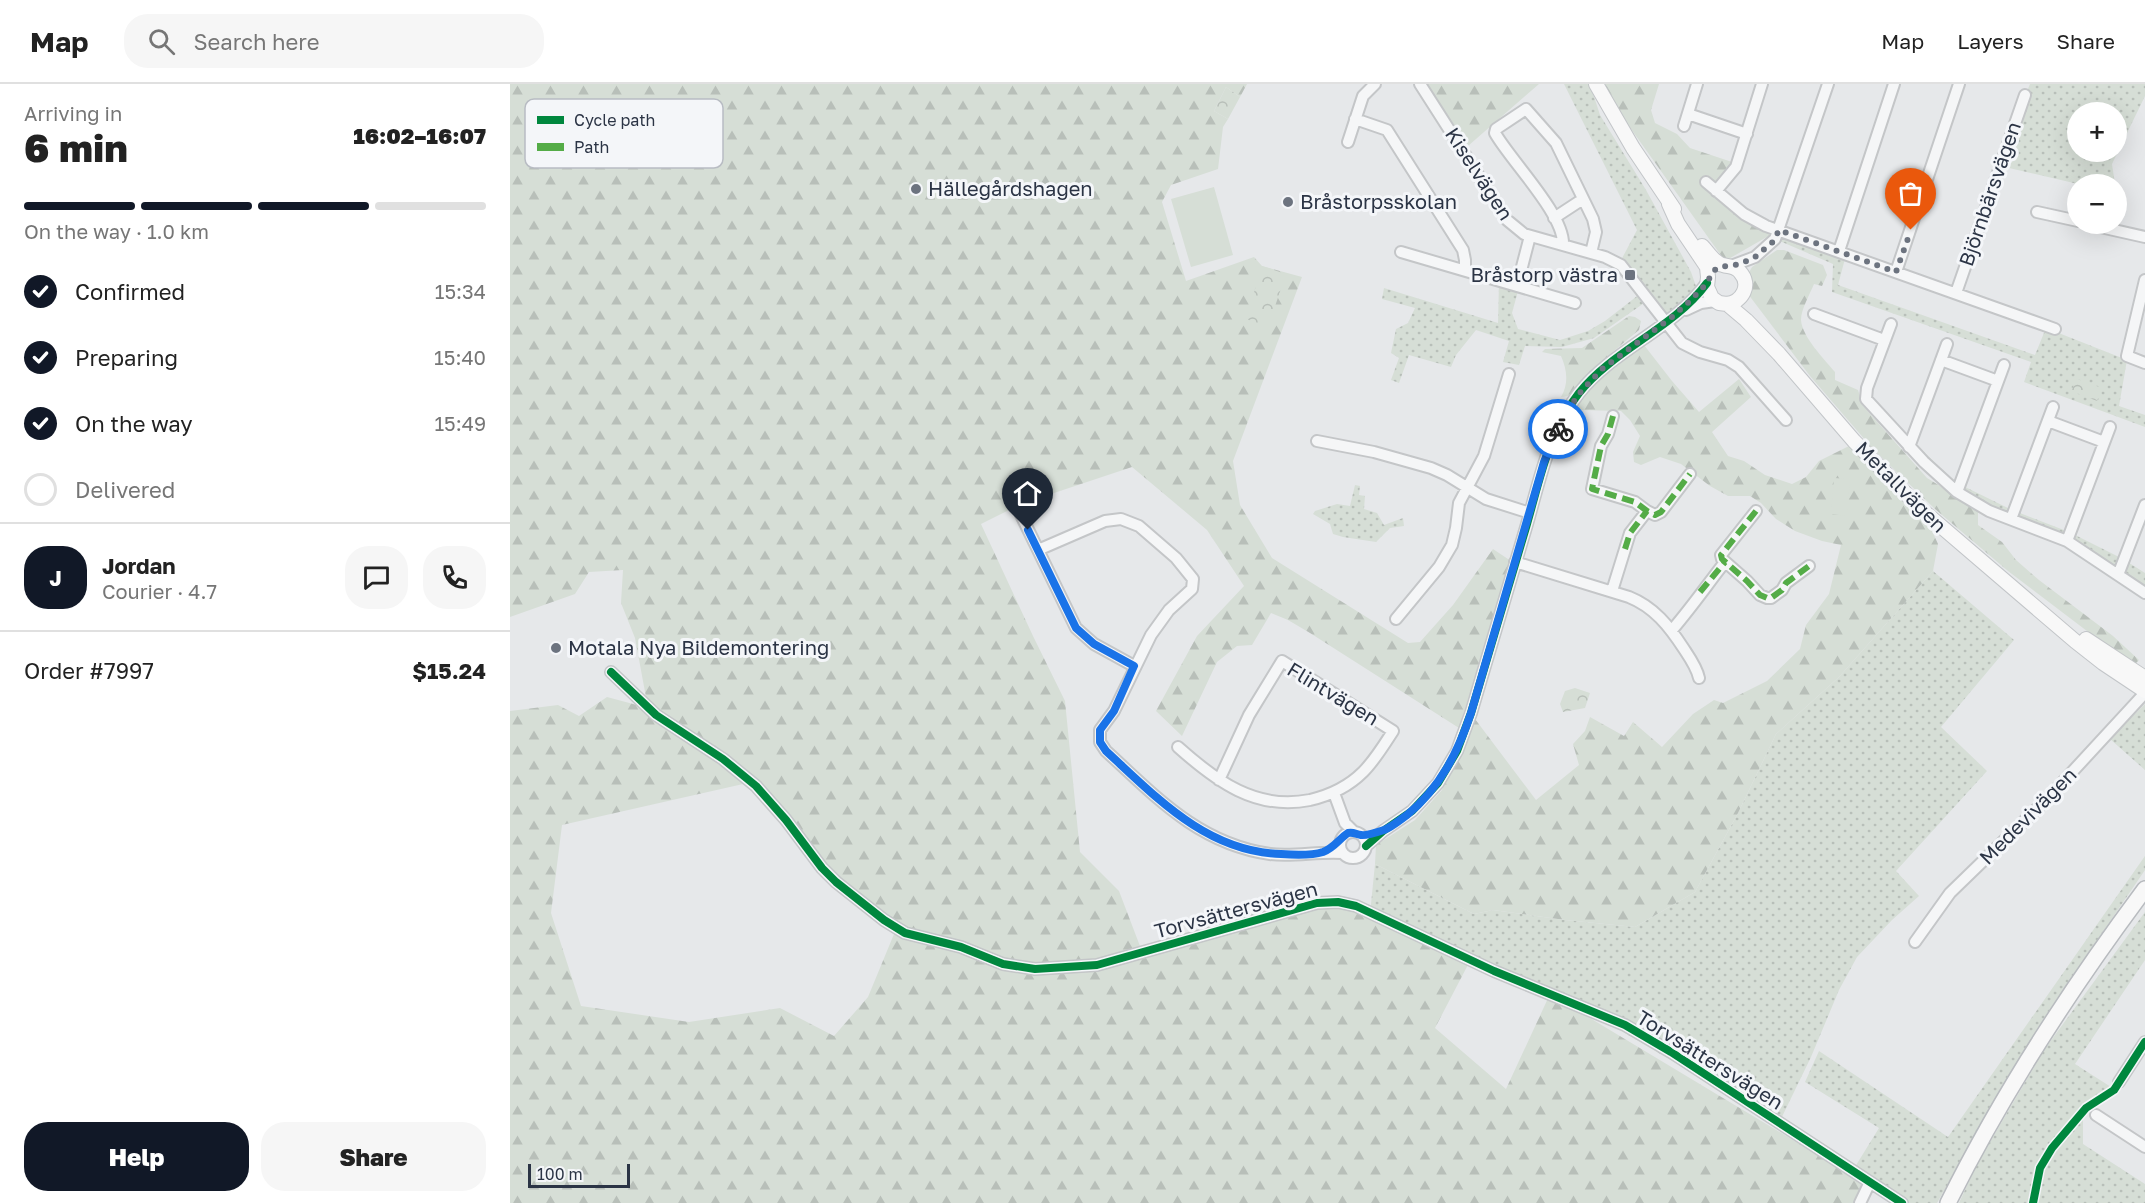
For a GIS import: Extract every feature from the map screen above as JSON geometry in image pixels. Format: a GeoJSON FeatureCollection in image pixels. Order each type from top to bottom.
{"type":"FeatureCollection","features":[{"type":"Feature","properties":{"kind":"highway"},"geometry":{"type":"LineString","coordinates":[[2113,936],[2145,876]]}},
{"type":"Feature","properties":{"kind":"highway"},"geometry":{"type":"LineString","coordinates":[[1953,1203],[2002,1110],[2039,1049],[2145,889]]}},
{"type":"Feature","properties":{"kind":"highway"},"geometry":{"type":"LineString","coordinates":[[1948,1203],[1999,1107],[2035,1046],[2113,936],[2145,896]]}},
{"type":"Feature","properties":{"kind":"highway"},"geometry":{"type":"LineString","coordinates":[[2113,936],[2145,906]]}},
{"type":"Feature","properties":{"kind":"main road","name":"Metallvägen"},"geometry":{"type":"LineString","coordinates":[[1596,84],[1669,204],[1709,254],[1727,266],[1739,270],[1744,277]]}},
{"type":"Feature","properties":{"kind":"main road","name":"Metallvägen"},"geometry":{"type":"LineString","coordinates":[[1669,204],[1678,224],[1704,261],[1708,291],[1746,320],[1779,354],[1854,441],[1922,510],[2103,663],[2145,692]]}},
{"type":"Feature","properties":{"kind":"main road"},"geometry":{"type":"LineString","coordinates":[[1707,280],[1713,271],[1727,266]]}},
{"type":"Feature","properties":{"kind":"main road"},"geometry":{"type":"LineString","coordinates":[[1721,302],[1736,301],[1743,294],[1744,277]]}},
{"type":"Feature","properties":{"kind":"main road","name":"Metallvägen"},"geometry":{"type":"LineString","coordinates":[[1743,294],[1749,310],[1764,328],[1779,354]]}},
{"type":"Feature","properties":{"kind":"main road","name":"Metallvägen"},"geometry":{"type":"LineString","coordinates":[[2036,607],[2145,678]]}},
{"type":"Feature","properties":{"kind":"street"},"geometry":{"type":"LineString","coordinates":[[1348,142],[1363,96],[1375,84]]}},
{"type":"Feature","properties":{"kind":"street","name":"Kiselvägen"},"geometry":{"type":"LineString","coordinates":[[1420,84],[1507,220],[1517,230],[1530,236],[1610,259],[1621,265],[1669,320],[1678,339],[1687,346],[1728,360],[1739,367],[1786,420]]}},
{"type":"Feature","properties":{"kind":"street"},"geometry":{"type":"LineString","coordinates":[[1684,126],[1697,84]]}},
{"type":"Feature","properties":{"kind":"street"},"geometry":{"type":"LineString","coordinates":[[1716,191],[1736,167],[1762,84]]}},
{"type":"Feature","properties":{"kind":"street"},"geometry":{"type":"LineString","coordinates":[[1744,277],[1755,257],[1774,241],[1779,230],[1828,84]]}},
{"type":"Feature","properties":{"kind":"street"},"geometry":{"type":"LineString","coordinates":[[1839,251],[1894,84]]}},
{"type":"Feature","properties":{"kind":"street"},"geometry":{"type":"LineString","coordinates":[[1896,272],[1956,85]]}},
{"type":"Feature","properties":{"kind":"street","name":"Björnbärsvägen"},"geometry":{"type":"LineString","coordinates":[[1956,293],[2025,95]]}},
{"type":"Feature","properties":{"kind":"street"},"geometry":{"type":"LineString","coordinates":[[1563,245],[1563,235],[1554,218],[1526,174],[1495,134],[1496,129],[1526,109],[1556,143],[1596,226],[1592,253]]}},
{"type":"Feature","properties":{"kind":"street"},"geometry":{"type":"LineString","coordinates":[[1688,114],[1747,134]]}},
{"type":"Feature","properties":{"kind":"street"},"geometry":{"type":"LineString","coordinates":[[1355,119],[1387,130],[1462,250],[1465,270]]}},
{"type":"Feature","properties":{"kind":"street"},"geometry":{"type":"LineString","coordinates":[[1706,182],[1744,214],[1779,230],[2055,329]]}},
{"type":"Feature","properties":{"kind":"street"},"geometry":{"type":"LineString","coordinates":[[1554,218],[1583,199]]}},
{"type":"Feature","properties":{"kind":"street"},"geometry":{"type":"LineString","coordinates":[[2037,212],[2067,219]]}},
{"type":"Feature","properties":{"kind":"street"},"geometry":{"type":"LineString","coordinates":[[2127,233],[2145,237]]}},
{"type":"Feature","properties":{"kind":"street"},"geometry":{"type":"LineString","coordinates":[[1517,286],[1530,236]]}},
{"type":"Feature","properties":{"kind":"street"},"geometry":{"type":"LineString","coordinates":[[1401,252],[1575,303]]}},
{"type":"Feature","properties":{"kind":"street"},"geometry":{"type":"LineString","coordinates":[[1727,266],[1755,257]]}},
{"type":"Feature","properties":{"kind":"street"},"geometry":{"type":"LineString","coordinates":[[1038,550],[1100,523],[1121,519],[1138,526],[1184,566],[1192,579],[1193,587],[1157,626],[1134,666],[1114,711],[1099,734],[1102,747],[1179,817],[1218,840],[1244,849],[1272,854],[1324,852],[1342,844],[1348,833],[1360,838],[1383,831],[1412,811],[1429,793],[1457,752],[1471,713],[1551,444],[1572,404],[1585,386],[1602,369],[1669,320],[1697,295],[1707,280]]}},
{"type":"Feature","properties":{"kind":"street"},"geometry":{"type":"LineString","coordinates":[[2145,280],[2127,356],[2145,363]]}},
{"type":"Feature","properties":{"kind":"street"},"geometry":{"type":"LineString","coordinates":[[1669,320],[1701,303],[1721,302]]}},
{"type":"Feature","properties":{"kind":"street"},"geometry":{"type":"LineString","coordinates":[[1814,314],[1884,340]]}},
{"type":"Feature","properties":{"kind":"street"},"geometry":{"type":"LineString","coordinates":[[1891,324],[1867,388],[1866,399],[1935,474],[1957,492],[1989,510],[2067,541],[2145,593]]}},
{"type":"Feature","properties":{"kind":"street"},"geometry":{"type":"LineString","coordinates":[[1910,447],[1947,344]]}},
{"type":"Feature","properties":{"kind":"street"},"geometry":{"type":"LineString","coordinates":[[1941,360],[1998,381]]}},
{"type":"Feature","properties":{"kind":"street"},"geometry":{"type":"LineString","coordinates":[[1957,492],[2004,365]]}},
{"type":"Feature","properties":{"kind":"street"},"geometry":{"type":"LineString","coordinates":[[1396,619],[1447,555],[1455,535],[1459,503],[1484,456],[1509,374]]}},
{"type":"Feature","properties":{"kind":"street"},"geometry":{"type":"LineString","coordinates":[[2012,519],[2053,407]]}},
{"type":"Feature","properties":{"kind":"street"},"geometry":{"type":"LineString","coordinates":[[1613,416],[1600,453],[1592,489],[1635,502],[1647,512],[1655,514],[1661,512],[1690,474]]}},
{"type":"Feature","properties":{"kind":"street"},"geometry":{"type":"LineString","coordinates":[[2048,421],[2104,442]]}},
{"type":"Feature","properties":{"kind":"street"},"geometry":{"type":"LineString","coordinates":[[2067,541],[2110,427]]}},
{"type":"Feature","properties":{"kind":"street"},"geometry":{"type":"LineString","coordinates":[[1317,441],[1374,452],[1431,468],[1448,475],[1496,503],[1530,513]]}},
{"type":"Feature","properties":{"kind":"street"},"geometry":{"type":"LineString","coordinates":[[2118,575],[2145,505]]}},
{"type":"Feature","properties":{"kind":"street"},"geometry":{"type":"LineString","coordinates":[[1756,511],[1721,555],[1725,562],[1748,581],[1760,595],[1767,598],[1771,598],[1782,590],[1786,583],[1809,566]]}},
{"type":"Feature","properties":{"kind":"street"},"geometry":{"type":"LineString","coordinates":[[1612,591],[1630,533],[1647,512]]}},
{"type":"Feature","properties":{"kind":"street"},"geometry":{"type":"LineString","coordinates":[[1021,515],[1076,628],[1094,644],[1134,666]]}},
{"type":"Feature","properties":{"kind":"street"},"geometry":{"type":"LineString","coordinates":[[1515,562],[1612,591],[1646,604],[1671,630],[1696,669],[1699,678]]}},
{"type":"Feature","properties":{"kind":"street"},"geometry":{"type":"LineString","coordinates":[[1671,630],[1696,602],[1700,592],[1725,562]]}},
{"type":"Feature","properties":{"kind":"street","name":"Flintvägen"},"geometry":{"type":"LineString","coordinates":[[1178,747],[1219,780],[1246,795],[1269,802],[1303,801],[1334,793],[1352,782],[1365,770],[1393,731],[1282,661],[1249,715],[1219,780]]}},
{"type":"Feature","properties":{"kind":"street","name":"Torvsättersvägen"},"geometry":{"type":"LineString","coordinates":[[611,672],[656,715],[746,776],[774,805],[830,876],[884,920],[905,933],[973,951],[1012,966],[1035,969],[1074,968],[1126,958],[1317,903],[1347,904],[1494,971],[1625,1025],[1671,1052],[1902,1203]]}},
{"type":"Feature","properties":{"kind":"street","name":"Medevivägen"},"geometry":{"type":"LineString","coordinates":[[1915,942],[1950,893],[2049,797],[2145,692]]}},
{"type":"Feature","properties":{"kind":"street"},"geometry":{"type":"LineString","coordinates":[[1334,793],[1345,823],[1360,838],[1364,852],[1356,857],[1348,857],[1342,844],[1345,823]]}},
{"type":"Feature","properties":{"kind":"street"},"geometry":{"type":"LineString","coordinates":[[2119,1082],[2145,1042]]}},
{"type":"Feature","properties":{"kind":"street"},"geometry":{"type":"LineString","coordinates":[[2096,1115],[2145,1147]]}},
{"type":"Feature","properties":{"kind":"street"},"geometry":{"type":"LineString","coordinates":[[1860,1203],[1870,1182]]}},
{"type":"Feature","properties":{"kind":"green space"},"geometry":{"type":"Polygon","coordinates":[[[510,84],[1247,84],[1240,97],[1226,87],[1214,111],[1228,119],[1223,127],[1218,169],[1171,185],[1162,202],[1186,281],[1254,257],[1262,266],[1302,277],[1233,461],[1240,505],[1272,558],[1408,643],[1420,642],[1453,605],[1493,549],[1511,561],[1459,728],[1310,633],[1271,613],[1252,645],[1237,646],[1217,662],[1182,736],[1156,711],[1197,636],[1244,586],[1207,530],[1132,467],[1021,504],[981,524],[1065,701],[1080,852],[1119,891],[1143,954],[1335,902],[1471,959],[1435,1028],[1506,1089],[1550,994],[1866,1184],[1858,1203],[510,1203],[510,711],[558,705],[579,716],[607,697],[648,708],[635,638],[621,603],[623,570],[589,572],[575,594],[510,617],[510,84]],[[752,782],[562,825],[551,913],[581,1006],[689,1022],[780,1008],[834,1036],[868,997],[894,934],[815,854],[752,782]]]}},
{"type":"Feature","properties":{"kind":"green space"},"geometry":{"type":"Polygon","coordinates":[[[1427,84],[1539,84],[1468,146],[1427,84]]]}},
{"type":"Feature","properties":{"kind":"green space"},"geometry":{"type":"Polygon","coordinates":[[[1564,84],[1590,84],[1600,115],[1646,190],[1691,272],[1697,289],[1665,322],[1647,301],[1594,338],[1562,347],[1525,346],[1519,365],[1503,362],[1509,341],[1476,330],[1456,355],[1451,367],[1409,355],[1399,383],[1391,380],[1399,358],[1391,353],[1396,329],[1408,323],[1415,308],[1382,299],[1384,288],[1498,323],[1499,282],[1518,291],[1512,313],[1518,329],[1560,340],[1588,331],[1641,293],[1619,264],[1637,230],[1564,84]]]}},
{"type":"Feature","properties":{"kind":"green space"},"geometry":{"type":"Polygon","coordinates":[[[1599,84],[1659,84],[1651,110],[1655,123],[1677,134],[1690,148],[1735,163],[1715,190],[1721,199],[1779,230],[1725,261],[1599,84]]]}},
{"type":"Feature","properties":{"kind":"green space"},"geometry":{"type":"Polygon","coordinates":[[[2030,84],[2145,84],[2145,96],[2127,133],[2127,102],[2067,102],[2067,162],[2113,162],[2114,174],[2067,174],[2067,181],[1996,165],[2030,84]]]}},
{"type":"Feature","properties":{"kind":"green space"},"geometry":{"type":"Polygon","coordinates":[[[1226,87],[1240,97],[1228,119],[1214,111],[1226,87]]]}},
{"type":"Feature","properties":{"kind":"green space"},"geometry":{"type":"Polygon","coordinates":[[[1214,187],[1233,255],[1191,267],[1171,199],[1214,187]]]}},
{"type":"Feature","properties":{"kind":"green space"},"geometry":{"type":"Polygon","coordinates":[[[1779,230],[1846,255],[1838,285],[2035,355],[2046,328],[2127,360],[2119,406],[2145,415],[2145,427],[2024,382],[2031,362],[1832,292],[1833,264],[1775,239],[1779,230]]]}},
{"type":"Feature","properties":{"kind":"green space"},"geometry":{"type":"Polygon","coordinates":[[[1777,250],[1784,250],[1823,265],[1827,275],[1822,286],[1814,284],[1804,306],[1801,320],[1805,334],[1835,372],[1835,380],[1858,390],[1863,406],[1927,478],[1978,509],[1978,525],[2002,542],[2016,560],[2039,580],[2113,636],[2139,660],[2133,666],[2008,571],[1935,509],[1873,449],[1810,376],[1748,294],[1745,280],[1752,267],[1777,250]]]}},
{"type":"Feature","properties":{"kind":"green space"},"geometry":{"type":"Polygon","coordinates":[[[1262,266],[1286,274],[1268,327],[1246,319],[1262,266]]]}},
{"type":"Feature","properties":{"kind":"green space"},"geometry":{"type":"Polygon","coordinates":[[[1629,316],[1641,321],[1639,330],[1597,365],[1569,396],[1561,397],[1566,376],[1561,356],[1542,352],[1545,349],[1582,348],[1629,316]]]}},
{"type":"Feature","properties":{"kind":"green space"},"geometry":{"type":"Polygon","coordinates":[[[1644,345],[1699,412],[1739,379],[1751,397],[1712,432],[1728,456],[1744,461],[1765,475],[1792,484],[1806,477],[1819,461],[1851,445],[1928,522],[1938,544],[1933,571],[1839,677],[1776,734],[1738,813],[1695,892],[1635,927],[1493,910],[1474,914],[1375,864],[1376,845],[1415,820],[1442,790],[1472,715],[1536,800],[1579,765],[1573,744],[1585,731],[1590,717],[1624,736],[1633,722],[1662,747],[1693,714],[1714,700],[1723,703],[1767,681],[1800,649],[1806,625],[1829,594],[1841,545],[1795,531],[1776,519],[1761,503],[1750,496],[1728,496],[1710,486],[1681,464],[1660,457],[1641,465],[1634,462],[1633,452],[1640,436],[1621,411],[1580,410],[1575,403],[1593,385],[1644,345]]]}},
{"type":"Feature","properties":{"kind":"green space"},"geometry":{"type":"Polygon","coordinates":[[[2077,379],[2102,388],[2097,401],[2071,391],[2077,379]]]}},
{"type":"Feature","properties":{"kind":"green space"},"geometry":{"type":"Polygon","coordinates":[[[1864,389],[1957,483],[2012,510],[2069,532],[2123,559],[2145,573],[2145,595],[2065,542],[2007,520],[1932,476],[1864,389]]]}},
{"type":"Feature","properties":{"kind":"green space"},"geometry":{"type":"Polygon","coordinates":[[[1834,478],[1850,479],[1847,516],[1831,514],[1834,478]]]}},
{"type":"Feature","properties":{"kind":"green space"},"geometry":{"type":"Polygon","coordinates":[[[1355,485],[1360,486],[1359,495],[1365,496],[1364,509],[1377,513],[1384,525],[1403,518],[1404,526],[1390,528],[1376,542],[1333,534],[1330,524],[1313,514],[1315,511],[1337,504],[1350,506],[1355,485]]]}},
{"type":"Feature","properties":{"kind":"green space"},"geometry":{"type":"Polygon","coordinates":[[[1933,571],[2014,640],[1941,727],[1987,771],[1896,871],[1919,896],[1892,920],[1857,957],[1839,990],[1811,1057],[1778,1125],[1579,1006],[1370,914],[1375,864],[1474,914],[1493,910],[1635,927],[1695,892],[1738,813],[1776,734],[1839,677],[1933,571]]]}},
{"type":"Feature","properties":{"kind":"green space"},"geometry":{"type":"Polygon","coordinates":[[[1575,688],[1590,693],[1585,708],[1563,712],[1560,704],[1565,691],[1575,688]]]}},
{"type":"Feature","properties":{"kind":"green space"},"geometry":{"type":"Polygon","coordinates":[[[2145,704],[2145,770],[2110,739],[2145,704]]]}},
{"type":"Feature","properties":{"kind":"green space"},"geometry":{"type":"Polygon","coordinates":[[[2145,856],[2145,870],[2039,1026],[1937,1203],[1897,1203],[1850,1175],[1879,1128],[1805,1082],[1819,1051],[1948,1137],[2145,856]]]}},
{"type":"Feature","properties":{"kind":"green space"},"geometry":{"type":"Polygon","coordinates":[[[2145,912],[2145,960],[2075,1064],[2111,1087],[2083,1107],[2083,1144],[2145,1184],[2145,1203],[1959,1203],[1977,1164],[2044,1050],[2145,912]]]}},
{"type":"Feature","properties":{"kind":"marked path"},"geometry":{"type":"LineString","coordinates":[[1613,416],[1608,434],[1601,446],[1592,489],[1635,502],[1655,515],[1661,512],[1690,474]]}},
{"type":"Feature","properties":{"kind":"marked path"},"geometry":{"type":"LineString","coordinates":[[1625,549],[1630,533],[1647,511]]}},
{"type":"Feature","properties":{"kind":"marked path"},"geometry":{"type":"LineString","coordinates":[[1756,511],[1721,555],[1722,559],[1760,595],[1767,598],[1771,598],[1782,590],[1786,583],[1809,566]]}},
{"type":"Feature","properties":{"kind":"marked path"},"geometry":{"type":"LineString","coordinates":[[1700,592],[1725,562]]}},
{"type":"Feature","properties":{"kind":"cycle path"},"geometry":{"type":"LineString","coordinates":[[1366,846],[1412,811],[1438,783],[1457,751],[1471,713],[1547,456],[1560,423],[1569,408],[1593,378],[1678,313],[1707,283]]}},
{"type":"Feature","properties":{"kind":"cycle path"},"geometry":{"type":"LineString","coordinates":[[611,672],[656,715],[723,759],[756,786],[836,882],[884,920],[905,933],[961,947],[1003,964],[1035,969],[1097,965],[1317,903],[1338,902],[1356,906],[1494,971],[1625,1025],[1671,1052],[1902,1203]]}},
{"type":"Feature","properties":{"kind":"cycle path"},"geometry":{"type":"LineString","coordinates":[[2033,1203],[2040,1168],[2052,1148],[2086,1108],[2114,1090],[2145,1042]]}},
{"type":"Feature","properties":{"kind":"way so far"},"geometry":{"type":"LineString","coordinates":[[1558,429],[1577,396],[1602,369],[1672,317],[1702,290],[1713,271],[1720,267],[1740,264],[1755,257],[1774,241],[1779,230],[1896,272],[1911,230]]}},
{"type":"Feature","properties":{"kind":"place","name":"Hällegårdshagen"},"geometry":{"type":"Point","coordinates":[916,189]}},
{"type":"Feature","properties":{"kind":"place","name":"Bråstorpsskolan"},"geometry":{"type":"Point","coordinates":[1288,202]}},
{"type":"Feature","properties":{"kind":"place","name":"Bråstorp västra"},"geometry":{"type":"Point","coordinates":[1630,275]}},
{"type":"Feature","properties":{"kind":"place","name":"Motala Nya Bildemontering"},"geometry":{"type":"Point","coordinates":[556,648]}},
{"type":"Feature","properties":{"kind":"route"},"geometry":{"type":"LineString","coordinates":[[1028,530],[1076,628],[1086,639],[1134,666],[1114,711],[1100,730],[1102,747],[1179,817],[1218,840],[1244,849],[1272,854],[1324,852],[1340,842],[1342,837],[1348,833],[1354,832],[1362,836],[1383,831],[1412,811],[1438,783],[1452,761],[1471,713],[1544,462],[1558,429]]}}]}
